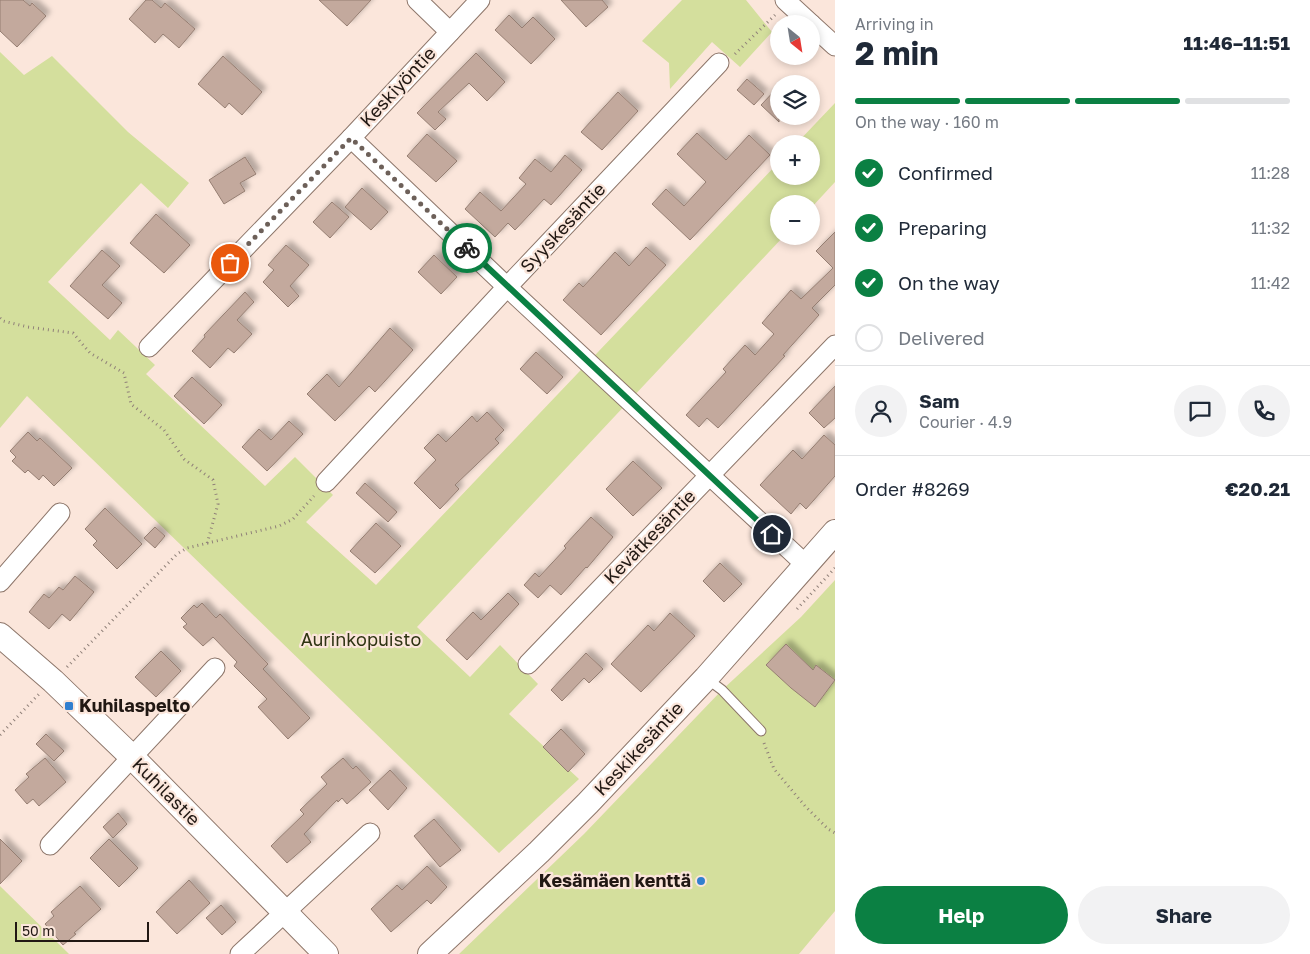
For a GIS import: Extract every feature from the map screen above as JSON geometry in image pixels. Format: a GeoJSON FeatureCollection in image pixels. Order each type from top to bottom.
{"type":"FeatureCollection","features":[{"type":"Feature","properties":{"kind":"street"},"geometry":{"type":"LineString","coordinates":[[417,0],[450,32]]}},
{"type":"Feature","properties":{"kind":"street","name":"Keskiyöntie"},"geometry":{"type":"LineString","coordinates":[[149,347],[351,138],[480,0]]}},
{"type":"Feature","properties":{"kind":"street"},"geometry":{"type":"LineString","coordinates":[[820,32],[835,46]]}},
{"type":"Feature","properties":{"kind":"street","name":"Syyskesäntie"},"geometry":{"type":"LineString","coordinates":[[326,482],[719,62]]}},
{"type":"Feature","properties":{"kind":"street"},"geometry":{"type":"LineString","coordinates":[[351,138],[507,287],[805,564]]}},
{"type":"Feature","properties":{"kind":"street","name":"Kevätkesäntie"},"geometry":{"type":"LineString","coordinates":[[528,664],[835,345]]}},
{"type":"Feature","properties":{"kind":"street"},"geometry":{"type":"LineString","coordinates":[[0,582],[60,513]]}},
{"type":"Feature","properties":{"kind":"street","name":"Keskikesäntie"},"geometry":{"type":"LineString","coordinates":[[430,954],[539,852],[588,803],[706,678],[835,532]]}},
{"type":"Feature","properties":{"kind":"street","name":"Kuhilastie"},"geometry":{"type":"LineString","coordinates":[[0,635],[54,680],[326,954]]}},
{"type":"Feature","properties":{"kind":"street"},"geometry":{"type":"LineString","coordinates":[[50,845],[215,668]]}},
{"type":"Feature","properties":{"kind":"street"},"geometry":{"type":"LineString","coordinates":[[240,954],[370,833]]}},
{"type":"Feature","properties":{"kind":"lane"},"geometry":{"type":"LineString","coordinates":[[706,678],[722,690],[761,732]]}},
{"type":"Feature","properties":{"kind":"path"},"geometry":{"type":"LineString","coordinates":[[719,62],[732,57],[777,13],[784,9]]}},
{"type":"Feature","properties":{"kind":"path"},"geometry":{"type":"LineString","coordinates":[[0,318],[3,321],[28,328],[72,334],[90,353],[124,373],[131,404],[164,430],[184,459],[213,480],[218,504],[207,544]]}},
{"type":"Feature","properties":{"kind":"path"},"geometry":{"type":"LineString","coordinates":[[0,735],[169,561],[187,548],[279,526],[293,519],[326,482]]}},
{"type":"Feature","properties":{"kind":"path"},"geometry":{"type":"LineString","coordinates":[[761,732],[774,769],[805,806],[828,829],[835,833]]}},
{"type":"Feature","properties":{"kind":"green space"},"geometry":{"type":"Polygon","coordinates":[[[682,0],[746,0],[770,30],[770,34],[740,67],[712,42],[670,89],[669,63],[642,41],[682,0]]]}},
{"type":"Feature","properties":{"kind":"green space","name":"Aurinkopuisto"},"geometry":{"type":"Polygon","coordinates":[[[0,52],[24,75],[52,56],[128,132],[189,183],[168,208],[141,183],[48,282],[110,340],[118,330],[155,365],[146,374],[265,486],[295,457],[333,495],[306,522],[376,585],[770,171],[770,185],[820,185],[820,135],[805,135],[814,125],[820,125],[820,119],[835,103],[835,182],[820,198],[820,195],[770,195],[770,245],[776,245],[417,627],[470,677],[500,645],[538,684],[509,714],[579,779],[499,853],[27,396],[0,428],[0,52]]]}},
{"type":"Feature","properties":{"kind":"green space"},"geometry":{"type":"Polygon","coordinates":[[[835,580],[835,911],[799,954],[459,954],[584,834],[722,690],[801,617],[835,580]]]}},
{"type":"Feature","properties":{"kind":"green space"},"geometry":{"type":"Polygon","coordinates":[[[0,886],[69,954],[0,954],[0,886]]]}},
{"type":"Feature","properties":{"kind":"building"},"geometry":{"type":"Polygon","coordinates":[[[0,0],[23,0],[30,6],[32,3],[46,16],[17,47],[0,31],[0,0]]]}},
{"type":"Feature","properties":{"kind":"building"},"geometry":{"type":"Polygon","coordinates":[[[146,0],[152,0],[161,8],[165,3],[195,29],[179,48],[163,34],[155,43],[129,19],[146,0]]]}},
{"type":"Feature","properties":{"kind":"building"},"geometry":{"type":"Polygon","coordinates":[[[319,0],[371,0],[347,26],[319,0]]]}},
{"type":"Feature","properties":{"kind":"building"},"geometry":{"type":"Polygon","coordinates":[[[561,0],[602,0],[608,7],[586,27],[561,0]]]}},
{"type":"Feature","properties":{"kind":"building"},"geometry":{"type":"Polygon","coordinates":[[[509,15],[522,28],[533,17],[555,39],[531,64],[495,30],[509,15]]]}},
{"type":"Feature","properties":{"kind":"building"},"geometry":{"type":"Polygon","coordinates":[[[476,53],[505,82],[487,101],[469,83],[438,112],[446,119],[435,130],[417,113],[476,53]]]}},
{"type":"Feature","properties":{"kind":"building"},"geometry":{"type":"Polygon","coordinates":[[[223,56],[262,92],[242,115],[229,103],[225,108],[198,84],[223,56]]]}},
{"type":"Feature","properties":{"kind":"building"},"geometry":{"type":"Polygon","coordinates":[[[747,79],[764,94],[754,105],[737,90],[747,79]]]}},
{"type":"Feature","properties":{"kind":"building"},"geometry":{"type":"Polygon","coordinates":[[[618,92],[638,111],[602,150],[581,132],[618,92]]]}},
{"type":"Feature","properties":{"kind":"building"},"geometry":{"type":"Polygon","coordinates":[[[770,96],[770,114],[761,105],[770,96]]]}},
{"type":"Feature","properties":{"kind":"building"},"geometry":{"type":"Polygon","coordinates":[[[697,133],[726,160],[749,135],[770,155],[690,240],[652,204],[666,189],[684,206],[706,182],[677,154],[697,133]]]}},
{"type":"Feature","properties":{"kind":"building"},"geometry":{"type":"Polygon","coordinates":[[[427,134],[457,161],[436,182],[407,156],[427,134]]]}},
{"type":"Feature","properties":{"kind":"building"},"geometry":{"type":"Polygon","coordinates":[[[565,155],[582,170],[551,205],[544,199],[515,230],[508,223],[495,237],[465,209],[480,192],[501,211],[526,184],[519,178],[535,159],[551,172],[565,155]]]}},
{"type":"Feature","properties":{"kind":"building"},"geometry":{"type":"Polygon","coordinates":[[[245,157],[256,174],[240,183],[245,191],[224,204],[209,180],[245,157]]]}},
{"type":"Feature","properties":{"kind":"building"},"geometry":{"type":"Polygon","coordinates":[[[362,188],[388,212],[371,230],[345,207],[362,188]]]}},
{"type":"Feature","properties":{"kind":"building"},"geometry":{"type":"Polygon","coordinates":[[[332,202],[349,217],[330,238],[313,222],[332,202]]]}},
{"type":"Feature","properties":{"kind":"building"},"geometry":{"type":"Polygon","coordinates":[[[156,214],[190,245],[164,273],[130,243],[156,214]]]}},
{"type":"Feature","properties":{"kind":"building"},"geometry":{"type":"Polygon","coordinates":[[[835,232],[835,285],[812,308],[819,315],[783,355],[785,356],[718,428],[707,418],[699,427],[686,415],[726,372],[723,369],[745,345],[755,355],[774,334],[762,323],[791,290],[801,299],[833,268],[816,251],[835,232]]]}},
{"type":"Feature","properties":{"kind":"building"},"geometry":{"type":"Polygon","coordinates":[[[286,245],[309,265],[290,286],[299,296],[288,307],[263,282],[274,270],[268,265],[286,245]]]}},
{"type":"Feature","properties":{"kind":"building"},"geometry":{"type":"Polygon","coordinates":[[[646,247],[666,265],[601,335],[563,300],[579,283],[583,287],[615,252],[629,266],[646,247]]]}},
{"type":"Feature","properties":{"kind":"building"},"geometry":{"type":"Polygon","coordinates":[[[102,250],[120,266],[102,285],[122,303],[108,319],[70,286],[102,250]]]}},
{"type":"Feature","properties":{"kind":"building"},"geometry":{"type":"Polygon","coordinates":[[[434,255],[457,277],[441,294],[418,272],[434,255]]]}},
{"type":"Feature","properties":{"kind":"building"},"geometry":{"type":"Polygon","coordinates":[[[245,292],[254,302],[237,320],[252,334],[234,353],[228,348],[210,368],[192,351],[205,337],[204,335],[245,292]]]}},
{"type":"Feature","properties":{"kind":"building"},"geometry":{"type":"Polygon","coordinates":[[[390,328],[413,350],[375,392],[369,386],[335,421],[307,394],[327,374],[339,387],[390,328]]]}},
{"type":"Feature","properties":{"kind":"building"},"geometry":{"type":"Polygon","coordinates":[[[536,352],[563,377],[547,394],[520,369],[536,352]]]}},
{"type":"Feature","properties":{"kind":"building"},"geometry":{"type":"Polygon","coordinates":[[[192,377],[222,405],[204,424],[174,396],[192,377]]]}},
{"type":"Feature","properties":{"kind":"building"},"geometry":{"type":"Polygon","coordinates":[[[835,386],[835,418],[824,428],[809,413],[835,386]]]}},
{"type":"Feature","properties":{"kind":"building"},"geometry":{"type":"Polygon","coordinates":[[[487,412],[504,430],[495,439],[499,443],[455,485],[459,489],[440,509],[414,483],[436,460],[424,448],[438,434],[446,442],[472,416],[477,422],[487,412]]]}},
{"type":"Feature","properties":{"kind":"building"},"geometry":{"type":"Polygon","coordinates":[[[289,421],[303,434],[267,471],[242,447],[259,429],[271,440],[289,421]]]}},
{"type":"Feature","properties":{"kind":"building"},"geometry":{"type":"Polygon","coordinates":[[[28,432],[37,441],[40,438],[72,468],[54,486],[43,475],[39,480],[28,470],[25,473],[12,461],[16,457],[10,451],[28,432]]]}},
{"type":"Feature","properties":{"kind":"building"},"geometry":{"type":"Polygon","coordinates":[[[824,435],[835,445],[835,476],[806,509],[800,503],[791,514],[760,485],[793,450],[802,459],[824,435]]]}},
{"type":"Feature","properties":{"kind":"building"},"geometry":{"type":"Polygon","coordinates":[[[633,461],[662,488],[633,516],[606,489],[633,461]]]}},
{"type":"Feature","properties":{"kind":"building"},"geometry":{"type":"Polygon","coordinates":[[[365,483],[397,512],[388,522],[356,493],[365,483]]]}},
{"type":"Feature","properties":{"kind":"building"},"geometry":{"type":"Polygon","coordinates":[[[105,508],[142,544],[117,569],[93,545],[97,541],[85,529],[105,508]]]}},
{"type":"Feature","properties":{"kind":"building"},"geometry":{"type":"Polygon","coordinates":[[[591,517],[613,537],[561,595],[550,585],[538,598],[524,585],[535,573],[539,577],[591,517]]]}},
{"type":"Feature","properties":{"kind":"building"},"geometry":{"type":"Polygon","coordinates":[[[376,523],[401,546],[375,573],[350,551],[376,523]]]}},
{"type":"Feature","properties":{"kind":"building"},"geometry":{"type":"Polygon","coordinates":[[[155,527],[165,536],[155,548],[144,538],[155,527]]]}},
{"type":"Feature","properties":{"kind":"building"},"geometry":{"type":"Polygon","coordinates":[[[720,563],[742,584],[724,602],[703,581],[720,563]]]}},
{"type":"Feature","properties":{"kind":"building"},"geometry":{"type":"Polygon","coordinates":[[[75,576],[94,592],[70,621],[62,614],[49,629],[29,612],[44,594],[49,598],[59,587],[63,590],[75,576]]]}},
{"type":"Feature","properties":{"kind":"building"},"geometry":{"type":"Polygon","coordinates":[[[508,593],[519,604],[467,660],[446,640],[473,612],[481,620],[508,593]]]}},
{"type":"Feature","properties":{"kind":"building"},"geometry":{"type":"Polygon","coordinates":[[[202,603],[216,618],[220,614],[268,664],[263,669],[310,718],[288,739],[258,707],[267,699],[234,666],[237,662],[213,637],[203,646],[183,627],[187,624],[181,618],[194,605],[197,608],[202,603]]]}},
{"type":"Feature","properties":{"kind":"building"},"geometry":{"type":"Polygon","coordinates":[[[670,613],[695,636],[641,692],[611,664],[648,625],[654,631],[670,613]]]}},
{"type":"Feature","properties":{"kind":"building"},"geometry":{"type":"Polygon","coordinates":[[[786,644],[813,670],[816,665],[835,680],[815,707],[766,665],[786,644]]]}},
{"type":"Feature","properties":{"kind":"building"},"geometry":{"type":"Polygon","coordinates":[[[161,651],[181,671],[156,697],[135,677],[161,651]]]}},
{"type":"Feature","properties":{"kind":"building"},"geometry":{"type":"Polygon","coordinates":[[[586,653],[603,669],[589,683],[584,678],[562,701],[551,690],[586,653]]]}},
{"type":"Feature","properties":{"kind":"building"},"geometry":{"type":"Polygon","coordinates":[[[561,729],[585,754],[568,772],[543,747],[561,729]]]}},
{"type":"Feature","properties":{"kind":"building"},"geometry":{"type":"Polygon","coordinates":[[[46,734],[64,751],[54,761],[36,744],[46,734]]]}},
{"type":"Feature","properties":{"kind":"building"},"geometry":{"type":"Polygon","coordinates":[[[45,758],[66,782],[39,806],[33,799],[27,804],[15,790],[29,777],[26,774],[45,758]]]}},
{"type":"Feature","properties":{"kind":"building"},"geometry":{"type":"Polygon","coordinates":[[[343,758],[353,769],[356,766],[371,782],[347,804],[342,798],[338,802],[337,800],[304,834],[311,842],[287,863],[271,846],[304,814],[300,810],[327,784],[321,777],[343,758]]]}},
{"type":"Feature","properties":{"kind":"building"},"geometry":{"type":"Polygon","coordinates":[[[390,770],[407,788],[388,810],[369,790],[390,770]]]}},
{"type":"Feature","properties":{"kind":"building"},"geometry":{"type":"Polygon","coordinates":[[[118,813],[127,824],[113,838],[103,827],[118,813]]]}},
{"type":"Feature","properties":{"kind":"building"},"geometry":{"type":"Polygon","coordinates":[[[434,819],[461,850],[440,867],[414,836],[434,819]]]}},
{"type":"Feature","properties":{"kind":"building"},"geometry":{"type":"Polygon","coordinates":[[[0,839],[22,861],[0,884],[0,839]]]}},
{"type":"Feature","properties":{"kind":"building"},"geometry":{"type":"Polygon","coordinates":[[[109,839],[138,868],[119,887],[90,858],[109,839]]]}},
{"type":"Feature","properties":{"kind":"building"},"geometry":{"type":"Polygon","coordinates":[[[427,866],[447,887],[431,904],[427,900],[391,932],[371,909],[397,885],[402,890],[427,866]]]}},
{"type":"Feature","properties":{"kind":"building"},"geometry":{"type":"Polygon","coordinates":[[[189,880],[210,903],[177,934],[156,912],[189,880]]]}},
{"type":"Feature","properties":{"kind":"building"},"geometry":{"type":"Polygon","coordinates":[[[80,886],[101,909],[63,945],[45,924],[54,916],[51,912],[80,886]]]}},
{"type":"Feature","properties":{"kind":"building"},"geometry":{"type":"Polygon","coordinates":[[[221,905],[236,922],[222,935],[206,918],[221,905]]]}},
{"type":"Feature","properties":{"kind":"way so far"},"geometry":{"type":"LineString","coordinates":[[230,263],[351,138],[467,248]]}},
{"type":"Feature","properties":{"kind":"place","name":"Kuhilaspelto"},"geometry":{"type":"Point","coordinates":[69,706]}},
{"type":"Feature","properties":{"kind":"place","name":"Kesämäen kenttä"},"geometry":{"type":"Point","coordinates":[701,881]}},
{"type":"Feature","properties":{"kind":"route"},"geometry":{"type":"LineString","coordinates":[[467,248],[772,534]]}}]}
